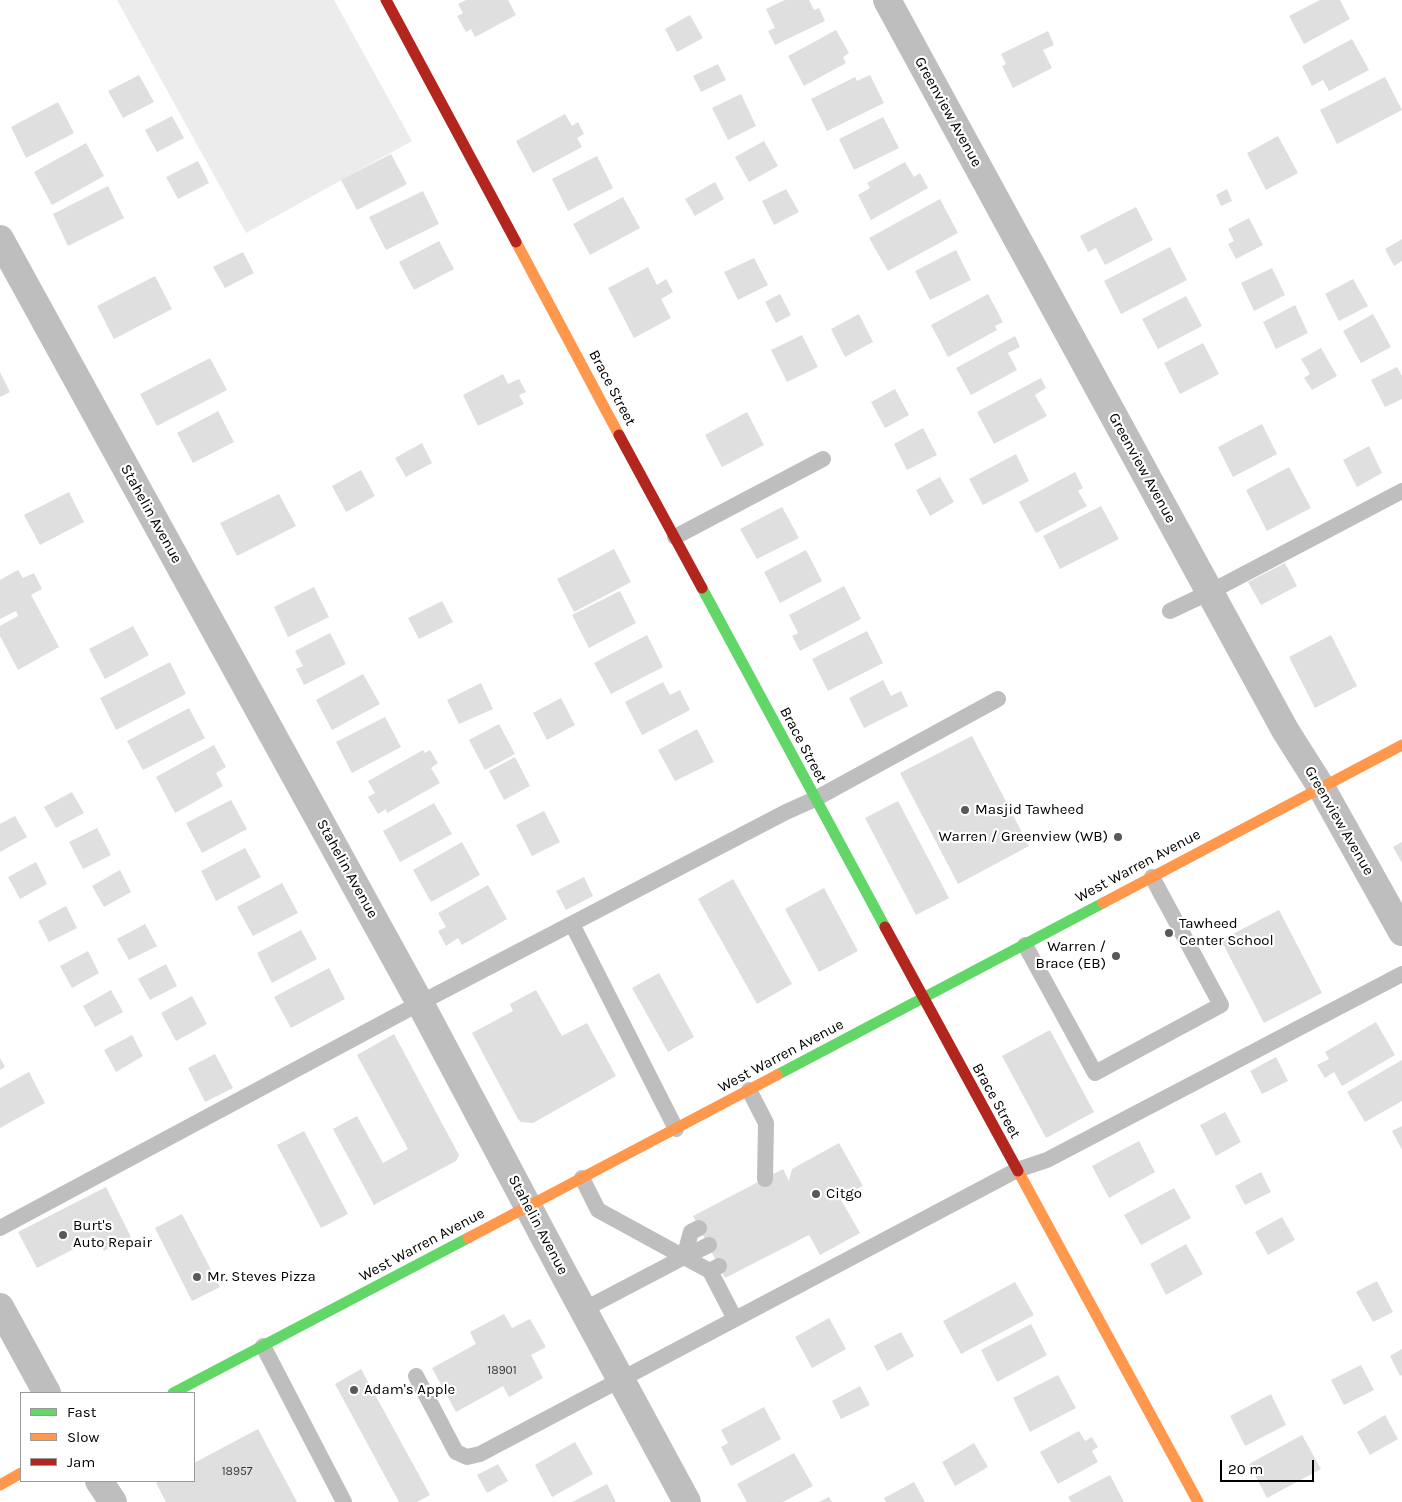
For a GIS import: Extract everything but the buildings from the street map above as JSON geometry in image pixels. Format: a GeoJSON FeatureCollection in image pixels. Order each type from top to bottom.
{"type":"FeatureCollection","features":[{"type":"Feature","properties":{"kind":"street","name":"Brace Street"},"geometry":{"type":"LineString","coordinates":[[386,0],[675,536],[814,799],[1198,1502]]}},
{"type":"Feature","properties":{"kind":"street","name":"Greenview Avenue"},"geometry":{"type":"LineString","coordinates":[[887,0],[1285,730],[1321,787],[1402,932]]}},
{"type":"Feature","properties":{"kind":"street","name":"Stahelin Avenue"},"geometry":{"type":"LineString","coordinates":[[0,239],[420,1003],[687,1502]]}},
{"type":"Feature","properties":{"kind":"street","name":"West Warren Avenue"},"geometry":{"type":"LineString","coordinates":[[175,1392],[1402,745]]}},
{"type":"Feature","properties":{"kind":"street"},"geometry":{"type":"LineString","coordinates":[[0,1307],[46,1392]]}},
{"type":"Feature","properties":{"kind":"street"},"geometry":{"type":"LineString","coordinates":[[0,1485],[20,1474]]}},
{"type":"Feature","properties":{"kind":"street"},"geometry":{"type":"LineString","coordinates":[[100,1482],[113,1502]]}},
{"type":"Feature","properties":{"kind":"lane"},"geometry":{"type":"LineString","coordinates":[[675,536],[823,458]]}},
{"type":"Feature","properties":{"kind":"lane"},"geometry":{"type":"LineString","coordinates":[[1170,611],[1210,592],[1402,491]]}},
{"type":"Feature","properties":{"kind":"lane"},"geometry":{"type":"LineString","coordinates":[[0,1228],[420,1003],[814,799],[998,699]]}},
{"type":"Feature","properties":{"kind":"lane"},"geometry":{"type":"LineString","coordinates":[[1025,945],[1095,1073],[1221,1005],[1152,876]]}},
{"type":"Feature","properties":{"kind":"lane"},"geometry":{"type":"LineString","coordinates":[[572,924],[676,1129]]}},
{"type":"Feature","properties":{"kind":"lane"},"geometry":{"type":"LineString","coordinates":[[416,1376],[456,1452],[467,1457],[480,1454],[1017,1170],[1047,1160],[1402,974]]}},
{"type":"Feature","properties":{"kind":"lane"},"geometry":{"type":"LineString","coordinates":[[749,1090],[766,1124],[765,1179]]}},
{"type":"Feature","properties":{"kind":"lane"},"geometry":{"type":"LineString","coordinates":[[582,1178],[598,1210],[684,1257],[715,1268],[735,1319]]}},
{"type":"Feature","properties":{"kind":"lane"},"geometry":{"type":"LineString","coordinates":[[684,1257],[691,1232],[700,1228]]}},
{"type":"Feature","properties":{"kind":"lane"},"geometry":{"type":"LineString","coordinates":[[583,1310],[709,1245]]}},
{"type":"Feature","properties":{"kind":"lane"},"geometry":{"type":"LineString","coordinates":[[263,1346],[344,1502]]}},
{"type":"Feature","properties":{"kind":"shaded area"},"geometry":{"type":"Polygon","coordinates":[[[117,0],[334,0],[412,141],[246,233],[117,0]]]}},
{"type":"Feature","properties":{"kind":"traffic: fast"},"geometry":{"type":"LineString","coordinates":[[702,588],[885,927]]}},
{"type":"Feature","properties":{"kind":"traffic: fast"},"geometry":{"type":"LineString","coordinates":[[777,1075],[1103,903]]}},
{"type":"Feature","properties":{"kind":"traffic: fast"},"geometry":{"type":"LineString","coordinates":[[175,1392],[468,1238]]}},
{"type":"Feature","properties":{"kind":"traffic: slow"},"geometry":{"type":"LineString","coordinates":[[516,242],[619,435]]}},
{"type":"Feature","properties":{"kind":"traffic: slow"},"geometry":{"type":"LineString","coordinates":[[1103,903],[1402,745]]}},
{"type":"Feature","properties":{"kind":"traffic: slow"},"geometry":{"type":"LineString","coordinates":[[468,1238],[777,1075]]}},
{"type":"Feature","properties":{"kind":"traffic: slow"},"geometry":{"type":"LineString","coordinates":[[1018,1171],[1198,1502]]}},
{"type":"Feature","properties":{"kind":"traffic: slow"},"geometry":{"type":"LineString","coordinates":[[0,1485],[20,1474]]}},
{"type":"Feature","properties":{"kind":"traffic: jam"},"geometry":{"type":"LineString","coordinates":[[386,0],[516,242]]}},
{"type":"Feature","properties":{"kind":"traffic: jam"},"geometry":{"type":"LineString","coordinates":[[619,435],[702,588]]}},
{"type":"Feature","properties":{"kind":"traffic: jam"},"geometry":{"type":"LineString","coordinates":[[885,927],[1018,1171]]}},
{"type":"Feature","properties":{"kind":"place","name":"Masjid Tawheed"},"geometry":{"type":"Point","coordinates":[965,810]}},
{"type":"Feature","properties":{"kind":"place","name":"Warren / Greenview (WB)"},"geometry":{"type":"Point","coordinates":[1118,837]}},
{"type":"Feature","properties":{"kind":"place","name":"Tawheed Center School"},"geometry":{"type":"Point","coordinates":[1169,933]}},
{"type":"Feature","properties":{"kind":"place","name":"Warren / Brace (EB)"},"geometry":{"type":"Point","coordinates":[1116,956]}},
{"type":"Feature","properties":{"kind":"place","name":"Citgo"},"geometry":{"type":"Point","coordinates":[816,1194]}},
{"type":"Feature","properties":{"kind":"place","name":"Burt's Auto Repair"},"geometry":{"type":"Point","coordinates":[63,1235]}},
{"type":"Feature","properties":{"kind":"place","name":"Mr. Steves Pizza"},"geometry":{"type":"Point","coordinates":[197,1277]}},
{"type":"Feature","properties":{"kind":"place","name":"Adam's Apple"},"geometry":{"type":"Point","coordinates":[354,1390]}}]}
